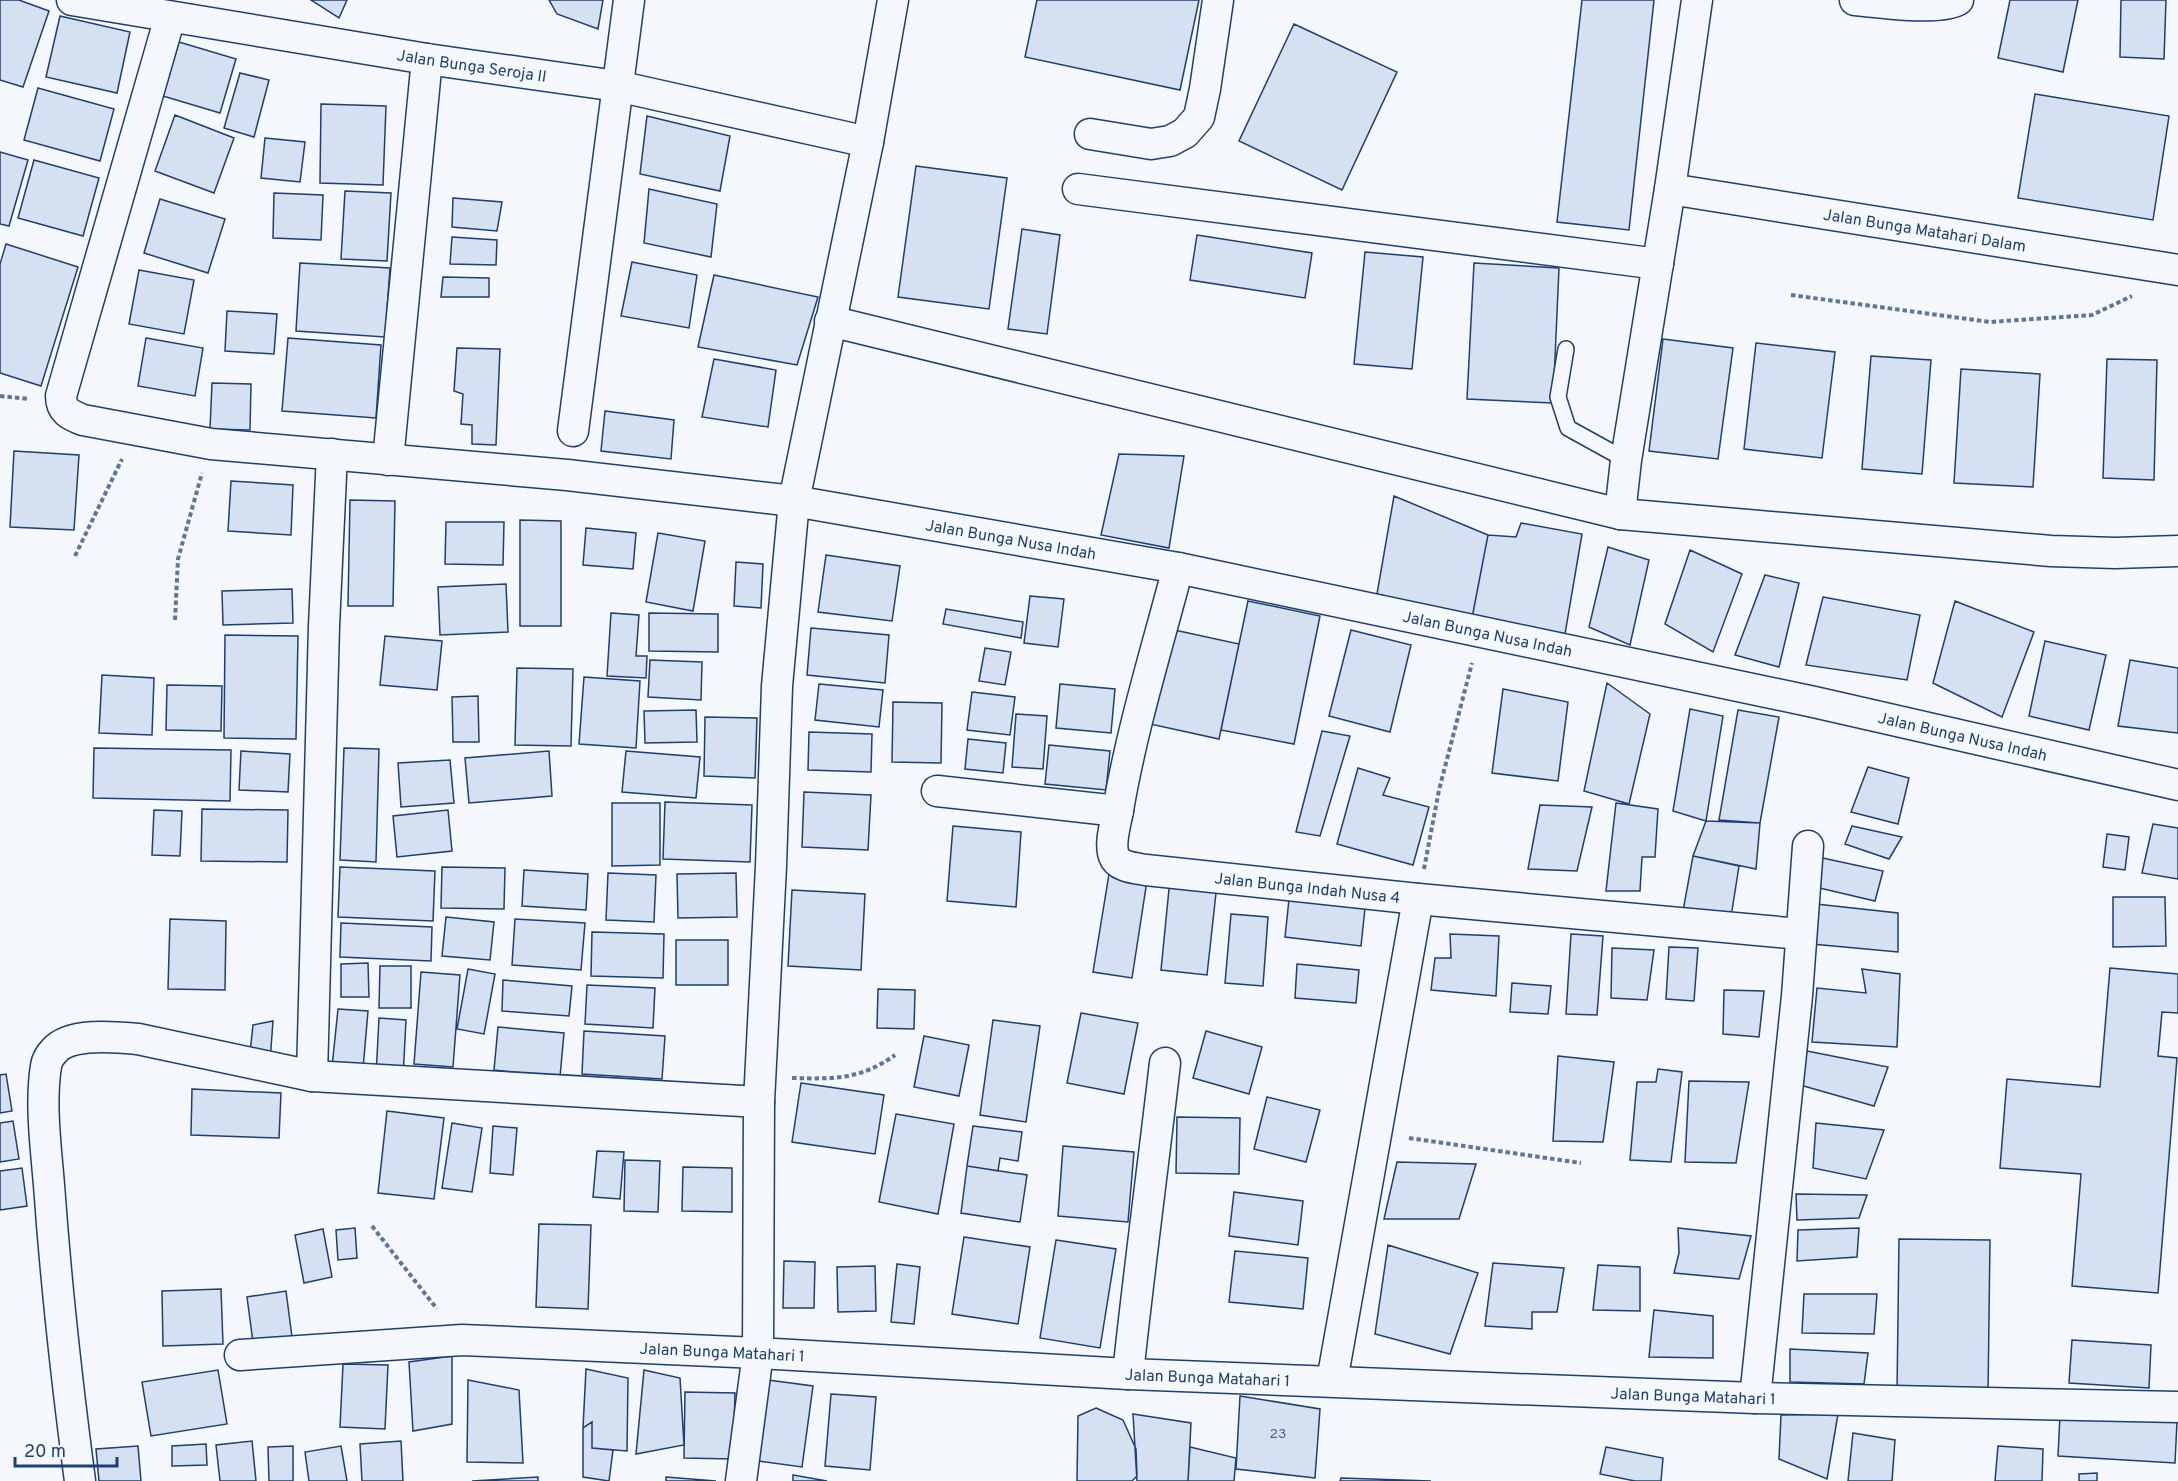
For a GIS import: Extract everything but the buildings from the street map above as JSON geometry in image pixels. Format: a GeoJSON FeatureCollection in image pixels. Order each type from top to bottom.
{"type":"FeatureCollection","features":[{"type":"Feature","properties":{"kind":"street","name":"Jalan Bunga Seroja II"},"geometry":{"type":"LineString","coordinates":[[72,0],[427,59],[617,87],[868,142]]}},
{"type":"Feature","properties":{"kind":"street"},"geometry":{"type":"LineString","coordinates":[[573,431],[629,0]]}},
{"type":"Feature","properties":{"kind":"street"},"geometry":{"type":"LineString","coordinates":[[741,1481],[758,1353],[760,1090],[777,686],[794,501],[868,142],[893,0]]}},
{"type":"Feature","properties":{"kind":"street"},"geometry":{"type":"LineString","coordinates":[[1090,134],[1150,144],[1170,141],[1185,133],[1199,117],[1218,0]]}},
{"type":"Feature","properties":{"kind":"street"},"geometry":{"type":"LineString","coordinates":[[1620,514],[1626,460],[1670,189],[1697,0]]}},
{"type":"Feature","properties":{"kind":"street"},"geometry":{"type":"LineString","coordinates":[[1855,0],[1933,5],[1950,4],[1958,0]]}},
{"type":"Feature","properties":{"kind":"street","name":"Jalan Bunga Nusa Indah"},"geometry":{"type":"LineString","coordinates":[[170,17],[61,396],[63,408],[67,414],[83,420],[211,444],[567,475],[794,501],[1178,568],[1803,699],[2178,785]]}},
{"type":"Feature","properties":{"kind":"street"},"geometry":{"type":"LineString","coordinates":[[388,460],[427,59]]}},
{"type":"Feature","properties":{"kind":"street"},"geometry":{"type":"LineString","coordinates":[[1078,189],[1658,264]]}},
{"type":"Feature","properties":{"kind":"street","name":"Jalan Bunga Matahari Dalam"},"geometry":{"type":"LineString","coordinates":[[1670,189],[2178,270]]}},
{"type":"Feature","properties":{"kind":"street"},"geometry":{"type":"LineString","coordinates":[[830,321],[1620,514],[2051,551],[2115,553],[2178,551]]}},
{"type":"Feature","properties":{"kind":"street"},"geometry":{"type":"LineString","coordinates":[[312,1076],[324,626],[332,454]]}},
{"type":"Feature","properties":{"kind":"street","name":"Jalan Bunga Indah Nusa 4"},"geometry":{"type":"LineString","coordinates":[[1178,568],[1126,765],[1113,838],[1115,859],[1127,867],[1418,899],[1800,934]]}},
{"type":"Feature","properties":{"kind":"street"},"geometry":{"type":"LineString","coordinates":[[937,791],[1118,811]]}},
{"type":"Feature","properties":{"kind":"street"},"geometry":{"type":"LineString","coordinates":[[1755,1398],[1797,996],[1808,846]]}},
{"type":"Feature","properties":{"kind":"street"},"geometry":{"type":"LineString","coordinates":[[1332,1381],[1418,899]]}},
{"type":"Feature","properties":{"kind":"street"},"geometry":{"type":"LineString","coordinates":[[80,1481],[54,1256],[44,1117],[47,1060],[56,1048],[89,1038],[113,1037],[138,1040],[312,1076],[760,1090]]}},
{"type":"Feature","properties":{"kind":"street"},"geometry":{"type":"LineString","coordinates":[[1128,1374],[1165,1063]]}},
{"type":"Feature","properties":{"kind":"street","name":"Jalan Bunga Matahari 1"},"geometry":{"type":"LineString","coordinates":[[240,1355],[462,1340],[758,1353],[1128,1374],[1755,1398],[2178,1407]]}},
{"type":"Feature","properties":{"kind":"lane"},"geometry":{"type":"LineString","coordinates":[[1566,349],[1558,397],[1568,428],[1626,460]]}},
{"type":"Feature","properties":{"kind":"path"},"geometry":{"type":"LineString","coordinates":[[1791,295],[1990,322],[2092,315],[2135,294]]}},
{"type":"Feature","properties":{"kind":"path"},"geometry":{"type":"LineString","coordinates":[[75,556],[136,429]]}},
{"type":"Feature","properties":{"kind":"path"},"geometry":{"type":"LineString","coordinates":[[176,620],[178,559],[211,444]]}},
{"type":"Feature","properties":{"kind":"path"},"geometry":{"type":"LineString","coordinates":[[1418,899],[1438,790],[1481,630]]}},
{"type":"Feature","properties":{"kind":"path"},"geometry":{"type":"LineString","coordinates":[[760,1090],[868,1072],[895,1055]]}},
{"type":"Feature","properties":{"kind":"path"},"geometry":{"type":"LineString","coordinates":[[1375,1133],[1581,1163]]}},
{"type":"Feature","properties":{"kind":"path"},"geometry":{"type":"LineString","coordinates":[[372,1226],[462,1340]]}}]}
